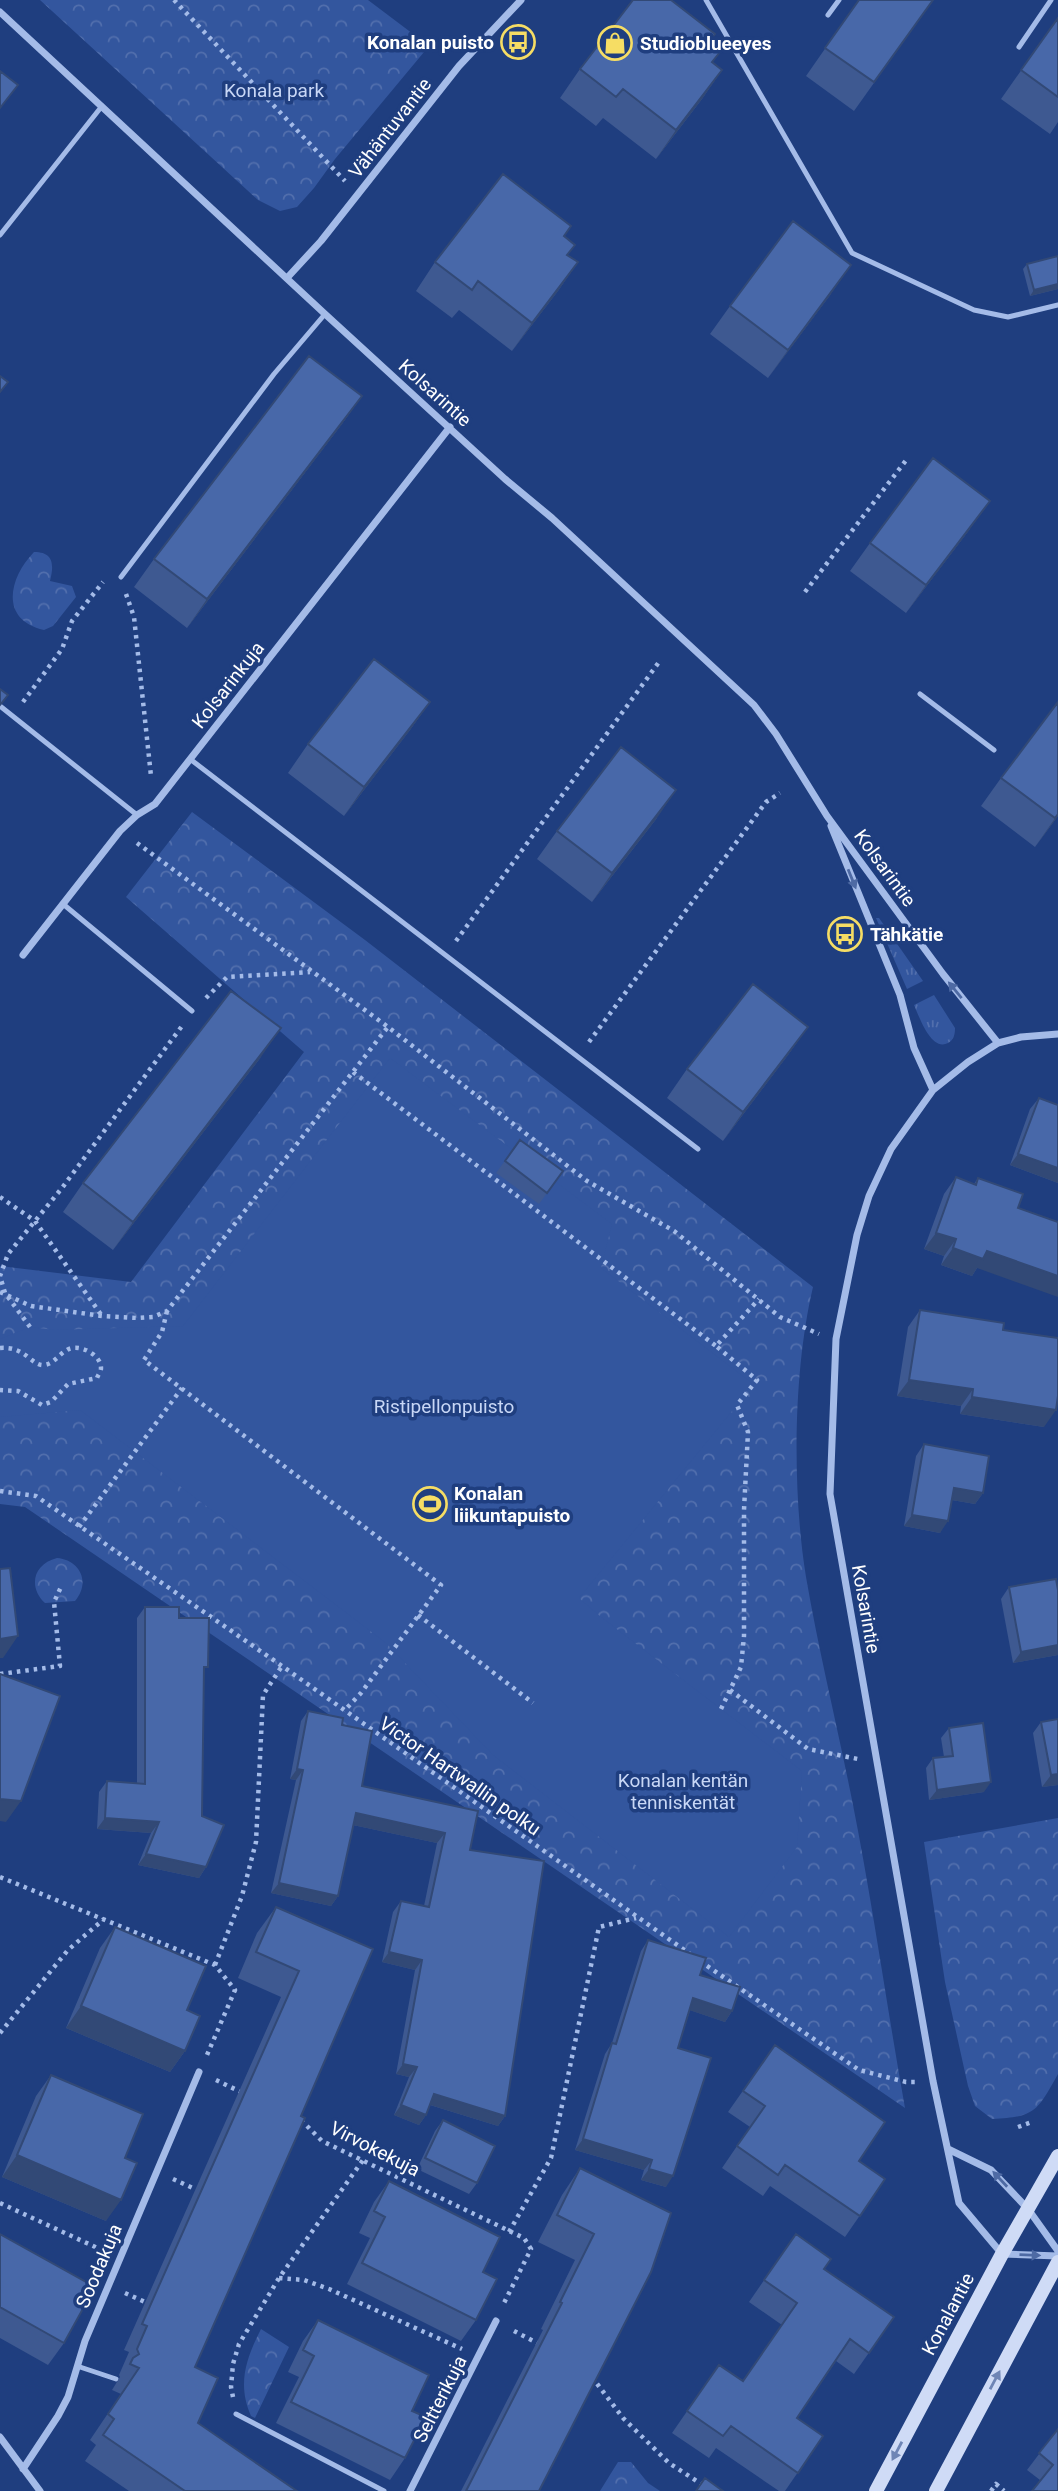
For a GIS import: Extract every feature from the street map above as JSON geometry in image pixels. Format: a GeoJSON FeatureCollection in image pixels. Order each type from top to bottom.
{"type":"FeatureCollection","features":[{"type":"Feature","properties":{"kind":"main road","name":"Konalantie"},"geometry":{"type":"LineString","coordinates":[[876,2491],[1002,2254],[1058,2156]]}},
{"type":"Feature","properties":{"kind":"main road"},"geometry":{"type":"LineString","coordinates":[[936,2491],[1058,2262]]}},
{"type":"Feature","properties":{"kind":"street","name":"Vähäntuvantie"},"geometry":{"type":"LineString","coordinates":[[287,278],[321,241],[468,54],[521,0]]}},
{"type":"Feature","properties":{"kind":"street","name":"Kolsarintie"},"geometry":{"type":"LineString","coordinates":[[0,12],[325,314],[505,479],[552,517],[754,705],[776,734],[827,816],[943,974],[998,1043],[933,1090],[891,1149],[869,1196],[857,1235],[836,1339],[830,1494],[933,2081],[959,2203],[1002,2254]]}},
{"type":"Feature","properties":{"kind":"street","name":"Kolsarinkuja"},"geometry":{"type":"LineString","coordinates":[[23,955],[120,831],[155,804],[450,427]]}},
{"type":"Feature","properties":{"kind":"street","name":"Kolsarintie"},"geometry":{"type":"LineString","coordinates":[[827,816],[900,995],[914,1048],[933,1090]]}},
{"type":"Feature","properties":{"kind":"street"},"geometry":{"type":"LineString","coordinates":[[998,1043],[1021,1037],[1058,1034]]}},
{"type":"Feature","properties":{"kind":"street","name":"Soodakuja"},"geometry":{"type":"LineString","coordinates":[[23,2469],[68,2397],[85,2341],[199,2072]]}},
{"type":"Feature","properties":{"kind":"street"},"geometry":{"type":"LineString","coordinates":[[948,2149],[991,2170],[1028,2209],[1058,2253]]}},
{"type":"Feature","properties":{"kind":"street"},"geometry":{"type":"LineString","coordinates":[[1002,2254],[1058,2253]]}},
{"type":"Feature","properties":{"kind":"street","name":"Seltterikuja"},"geometry":{"type":"LineString","coordinates":[[410,2491],[496,2320]]}},
{"type":"Feature","properties":{"kind":"street"},"geometry":{"type":"LineString","coordinates":[[0,2437],[40,2491]]}},
{"type":"Feature","properties":{"kind":"lane"},"geometry":{"type":"LineString","coordinates":[[706,0],[852,253],[974,310],[991,315],[1008,317],[1058,305]]}},
{"type":"Feature","properties":{"kind":"lane"},"geometry":{"type":"LineString","coordinates":[[828,15],[839,0]]}},
{"type":"Feature","properties":{"kind":"lane"},"geometry":{"type":"LineString","coordinates":[[1019,47],[1051,0]]}},
{"type":"Feature","properties":{"kind":"lane"},"geometry":{"type":"LineString","coordinates":[[0,236],[102,106]]}},
{"type":"Feature","properties":{"kind":"lane"},"geometry":{"type":"LineString","coordinates":[[121,577],[274,374],[325,314]]}},
{"type":"Feature","properties":{"kind":"lane"},"geometry":{"type":"LineString","coordinates":[[920,694],[993,750]]}},
{"type":"Feature","properties":{"kind":"lane"},"geometry":{"type":"LineString","coordinates":[[0,706],[137,816]]}},
{"type":"Feature","properties":{"kind":"lane"},"geometry":{"type":"LineString","coordinates":[[189,759],[698,1149]]}},
{"type":"Feature","properties":{"kind":"lane"},"geometry":{"type":"LineString","coordinates":[[63,904],[192,1011]]}},
{"type":"Feature","properties":{"kind":"lane"},"geometry":{"type":"LineString","coordinates":[[77,2367],[117,2379]]}},
{"type":"Feature","properties":{"kind":"lane"},"geometry":{"type":"LineString","coordinates":[[236,2414],[384,2491]]}},
{"type":"Feature","properties":{"kind":"path"},"geometry":{"type":"LineString","coordinates":[[174,0],[358,193]]}},
{"type":"Feature","properties":{"kind":"path"},"geometry":{"type":"LineString","coordinates":[[805,592],[906,459]]}},
{"type":"Feature","properties":{"kind":"path"},"geometry":{"type":"LineString","coordinates":[[13,716],[62,649],[72,621],[102,582],[121,577],[134,617],[155,804]]}},
{"type":"Feature","properties":{"kind":"path"},"geometry":{"type":"LineString","coordinates":[[446,956],[659,662]]}},
{"type":"Feature","properties":{"kind":"path"},"geometry":{"type":"LineString","coordinates":[[578,1057],[766,802],[780,793]]}},
{"type":"Feature","properties":{"kind":"path"},"geometry":{"type":"LineString","coordinates":[[120,831],[388,1027],[587,1181],[674,1231],[780,1317],[836,1339]]}},
{"type":"Feature","properties":{"kind":"path"},"geometry":{"type":"LineString","coordinates":[[30,1327],[3,1292],[0,1276],[8,1254],[62,1188],[192,1011],[227,977],[311,972]]}},
{"type":"Feature","properties":{"kind":"path"},"geometry":{"type":"LineString","coordinates":[[344,1711],[361,1693],[441,1585],[144,1360],[162,1332],[167,1311],[388,1027]]}},
{"type":"Feature","properties":{"kind":"path"},"geometry":{"type":"LineString","coordinates":[[353,1072],[716,1346],[757,1380],[737,1405],[748,1432],[744,1510],[744,1636],[741,1667],[721,1709]]}},
{"type":"Feature","properties":{"kind":"path"},"geometry":{"type":"LineString","coordinates":[[0,1197],[35,1221],[102,1316]]}},
{"type":"Feature","properties":{"kind":"path"},"geometry":{"type":"LineString","coordinates":[[3,1292],[31,1306],[102,1316],[153,1317],[167,1311]]}},
{"type":"Feature","properties":{"kind":"path"},"geometry":{"type":"LineString","coordinates":[[716,1346],[759,1299]]}},
{"type":"Feature","properties":{"kind":"path"},"geometry":{"type":"LineString","coordinates":[[0,1348],[15,1348],[36,1363],[45,1365],[76,1347],[91,1353],[98,1359],[101,1368],[97,1378],[68,1384],[51,1402],[42,1405],[18,1391],[0,1390]]}},
{"type":"Feature","properties":{"kind":"path"},"geometry":{"type":"LineString","coordinates":[[79,1527],[182,1388]]}},
{"type":"Feature","properties":{"kind":"path","name":"Victor Hartwallin polku"},"geometry":{"type":"LineString","coordinates":[[0,1491],[36,1496],[282,1666],[637,1918],[859,2070],[906,2082]]}},
{"type":"Feature","properties":{"kind":"path"},"geometry":{"type":"LineString","coordinates":[[0,1674],[60,1666],[54,1602],[61,1587]]}},
{"type":"Feature","properties":{"kind":"path"},"geometry":{"type":"LineString","coordinates":[[418,1615],[533,1703]]}},
{"type":"Feature","properties":{"kind":"path"},"geometry":{"type":"LineString","coordinates":[[215,1965],[242,1896],[256,1842],[263,1695],[282,1666]]}},
{"type":"Feature","properties":{"kind":"path"},"geometry":{"type":"LineString","coordinates":[[730,1690],[808,1749],[877,1763]]}},
{"type":"Feature","properties":{"kind":"path"},"geometry":{"type":"LineString","coordinates":[[0,1877],[215,1965],[235,1990],[199,2072],[251,2096]]}},
{"type":"Feature","properties":{"kind":"path"},"geometry":{"type":"LineString","coordinates":[[509,2232],[551,2158],[599,1927],[637,1918]]}},
{"type":"Feature","properties":{"kind":"path"},"geometry":{"type":"LineString","coordinates":[[0,2033],[68,1950],[104,1919]]}},
{"type":"Feature","properties":{"kind":"path","name":"Virvokekuja"},"geometry":{"type":"LineString","coordinates":[[293,2116],[303,2121],[322,2141],[524,2238],[531,2249],[496,2320]]}},
{"type":"Feature","properties":{"kind":"path"},"geometry":{"type":"LineString","coordinates":[[1018,2127],[1032,2122]]}},
{"type":"Feature","properties":{"kind":"path"},"geometry":{"type":"LineString","coordinates":[[236,2414],[231,2387],[233,2364],[239,2344],[279,2278],[363,2160]]}},
{"type":"Feature","properties":{"kind":"path"},"geometry":{"type":"LineString","coordinates":[[0,2203],[120,2259]]}},
{"type":"Feature","properties":{"kind":"path"},"geometry":{"type":"LineString","coordinates":[[279,2278],[304,2280],[329,2289],[478,2357]]}},
{"type":"Feature","properties":{"kind":"path"},"geometry":{"type":"LineString","coordinates":[[496,2320],[542,2345]]}},
{"type":"Feature","properties":{"kind":"path"},"geometry":{"type":"LineString","coordinates":[[587,2370],[623,2418],[669,2463],[712,2491]]}},
{"type":"Feature","properties":{"kind":"path"},"geometry":{"type":"LineString","coordinates":[[990,2491],[996,2484],[1004,2491]]}},
{"type":"Feature","properties":{"kind":"green space","name":"Konala park"},"geometry":{"type":"Polygon","coordinates":[[[40,0],[368,0],[429,46],[297,207],[280,211],[258,200],[40,0]]]}},
{"type":"Feature","properties":{"kind":"green space"},"geometry":{"type":"Polygon","coordinates":[[[34,552],[46,554],[51,560],[50,581],[72,586],[76,597],[53,626],[44,630],[30,625],[20,617],[13,597],[18,574],[34,552]]]}},
{"type":"Feature","properties":{"kind":"green space","name":"Ristipellonpuisto"},"geometry":{"type":"Polygon","coordinates":[[[192,812],[365,940],[813,1287],[806,1320],[798,1393],[797,1470],[801,1543],[860,1843],[905,2108],[25,1507],[0,1504],[0,1266],[131,1282],[304,1052],[126,897],[192,812]]]}},
{"type":"Feature","properties":{"kind":"green space"},"geometry":{"type":"Polygon","coordinates":[[[876,918],[879,918],[923,981],[907,989],[876,918]]]}},
{"type":"Feature","properties":{"kind":"green space"},"geometry":{"type":"Polygon","coordinates":[[[934,995],[955,1028],[952,1040],[948,1043],[942,1044],[931,1038],[914,1005],[934,995]]]}},
{"type":"Feature","properties":{"kind":"green space","name":"Konalan liikuntapuisto"},"geometry":{"type":"Polygon","coordinates":[[[390,1058],[612,1224],[601,1268],[752,1383],[737,1405],[579,1598],[802,1771],[797,1847],[729,1937],[493,1755],[386,1643],[80,1410],[0,1417],[0,1339],[30,1327],[55,1330],[183,1326],[390,1058]]]}},
{"type":"Feature","properties":{"kind":"green space"},"geometry":{"type":"Polygon","coordinates":[[[57,1558],[72,1563],[81,1573],[82,1587],[75,1601],[45,1603],[36,1590],[38,1571],[43,1565],[57,1558]]]}},
{"type":"Feature","properties":{"kind":"green space"},"geometry":{"type":"Polygon","coordinates":[[[1058,1818],[1058,2074],[1034,2110],[1018,2116],[992,2119],[975,2106],[968,2086],[945,1982],[924,1842],[1058,1818]]]}},
{"type":"Feature","properties":{"kind":"green space"},"geometry":{"type":"Polygon","coordinates":[[[261,2329],[289,2347],[255,2418],[251,2416],[247,2404],[244,2382],[251,2351],[261,2329]]]}},
{"type":"Feature","properties":{"kind":"green space"},"geometry":{"type":"Polygon","coordinates":[[[618,2462],[631,2462],[648,2483],[660,2491],[600,2491],[618,2462]]]}},
{"type":"Feature","properties":{"kind":"building"},"geometry":{"type":"Polygon","coordinates":[[[633,0],[671,0],[715,34],[708,43],[720,52],[712,62],[722,70],[676,130],[623,89],[616,97],[580,69],[633,0]]]}},
{"type":"Feature","properties":{"kind":"building"},"geometry":{"type":"Polygon","coordinates":[[[859,0],[933,0],[874,82],[825,48],[859,0]]]}},
{"type":"Feature","properties":{"kind":"building"},"geometry":{"type":"Polygon","coordinates":[[[1058,18],[1058,97],[1021,70],[1058,18]]]}},
{"type":"Feature","properties":{"kind":"building"},"geometry":{"type":"Polygon","coordinates":[[[0,71],[18,85],[0,108],[0,71]]]}},
{"type":"Feature","properties":{"kind":"building"},"geometry":{"type":"Polygon","coordinates":[[[503,174],[571,226],[564,236],[575,245],[567,255],[578,262],[532,323],[478,281],[472,290],[435,262],[503,174]]]}},
{"type":"Feature","properties":{"kind":"building"},"geometry":{"type":"Polygon","coordinates":[[[793,221],[851,265],[788,350],[730,306],[793,221]]]}},
{"type":"Feature","properties":{"kind":"building"},"geometry":{"type":"Polygon","coordinates":[[[1058,256],[1058,284],[1034,290],[1027,264],[1058,256]]]}},
{"type":"Feature","properties":{"kind":"building"},"geometry":{"type":"Polygon","coordinates":[[[309,356],[362,396],[207,599],[154,559],[309,356]]]}},
{"type":"Feature","properties":{"kind":"building"},"geometry":{"type":"Polygon","coordinates":[[[0,376],[8,382],[0,392],[0,376]]]}},
{"type":"Feature","properties":{"kind":"building"},"geometry":{"type":"Polygon","coordinates":[[[933,458],[990,501],[926,585],[870,543],[933,458]]]}},
{"type":"Feature","properties":{"kind":"building"},"geometry":{"type":"Polygon","coordinates":[[[374,659],[430,702],[364,787],[308,744],[374,659]]]}},
{"type":"Feature","properties":{"kind":"building"},"geometry":{"type":"Polygon","coordinates":[[[0,689],[8,695],[0,705],[0,689]]]}},
{"type":"Feature","properties":{"kind":"building"},"geometry":{"type":"Polygon","coordinates":[[[1058,702],[1058,814],[1055,818],[1001,778],[1058,702]]]}},
{"type":"Feature","properties":{"kind":"building"},"geometry":{"type":"Polygon","coordinates":[[[621,747],[676,790],[612,873],[557,831],[621,747]]]}},
{"type":"Feature","properties":{"kind":"building"},"geometry":{"type":"Polygon","coordinates":[[[753,984],[808,1027],[743,1112],[687,1069],[753,984]]]}},
{"type":"Feature","properties":{"kind":"building"},"geometry":{"type":"Polygon","coordinates":[[[231,991],[281,1028],[133,1222],[83,1183],[231,991]]]}},
{"type":"Feature","properties":{"kind":"building"},"geometry":{"type":"Polygon","coordinates":[[[1039,1098],[1058,1105],[1058,1168],[1018,1154],[1039,1098]]]}},
{"type":"Feature","properties":{"kind":"building"},"geometry":{"type":"Polygon","coordinates":[[[520,1140],[563,1171],[547,1193],[505,1161],[520,1140]]]}},
{"type":"Feature","properties":{"kind":"building"},"geometry":{"type":"Polygon","coordinates":[[[956,1177],[976,1185],[978,1178],[1023,1194],[1018,1208],[1058,1222],[1058,1276],[987,1251],[983,1259],[953,1248],[956,1239],[936,1233],[956,1177]]]}},
{"type":"Feature","properties":{"kind":"building"},"geometry":{"type":"Polygon","coordinates":[[[920,1310],[1004,1323],[1003,1330],[1058,1338],[1056,1410],[972,1397],[973,1389],[909,1380],[920,1310]]]}},
{"type":"Feature","properties":{"kind":"building"},"geometry":{"type":"Polygon","coordinates":[[[924,1444],[989,1456],[983,1493],[954,1488],[948,1521],[912,1515],[924,1444]]]}},
{"type":"Feature","properties":{"kind":"building"},"geometry":{"type":"Polygon","coordinates":[[[10,1568],[18,1636],[0,1639],[0,1569],[10,1568]]]}},
{"type":"Feature","properties":{"kind":"building"},"geometry":{"type":"Polygon","coordinates":[[[1056,1579],[1058,1645],[1021,1652],[1009,1587],[1056,1579]]]}},
{"type":"Feature","properties":{"kind":"building"},"geometry":{"type":"Polygon","coordinates":[[[145,1607],[179,1607],[179,1618],[209,1618],[208,1667],[204,1667],[202,1816],[224,1825],[206,1867],[146,1854],[159,1822],[105,1818],[107,1781],[145,1784],[145,1607]]]}},
{"type":"Feature","properties":{"kind":"building"},"geometry":{"type":"Polygon","coordinates":[[[0,1674],[60,1696],[21,1801],[0,1799],[0,1674]]]}},
{"type":"Feature","properties":{"kind":"building"},"geometry":{"type":"Polygon","coordinates":[[[308,1711],[343,1718],[342,1725],[372,1731],[362,1786],[478,1811],[470,1850],[544,1861],[505,2116],[434,2094],[426,2115],[401,2105],[417,2067],[403,2064],[422,1960],[389,1952],[401,1901],[429,1907],[445,1833],[356,1813],[338,1896],[279,1883],[303,1770],[297,1769],[308,1711]]]}},
{"type":"Feature","properties":{"kind":"building"},"geometry":{"type":"Polygon","coordinates":[[[1058,1719],[1058,1774],[1051,1775],[1041,1722],[1058,1719]]]}},
{"type":"Feature","properties":{"kind":"building"},"geometry":{"type":"Polygon","coordinates":[[[983,1723],[991,1782],[937,1790],[933,1758],[953,1756],[949,1728],[983,1723]]]}},
{"type":"Feature","properties":{"kind":"building"},"geometry":{"type":"Polygon","coordinates":[[[276,1907],[373,1949],[301,2116],[305,2118],[195,2367],[218,2378],[198,2423],[297,2491],[185,2491],[103,2435],[114,2419],[108,2414],[139,2368],[130,2364],[139,2354],[137,2349],[147,2326],[142,2324],[299,1971],[256,1952],[276,1907]]]}},
{"type":"Feature","properties":{"kind":"building"},"geometry":{"type":"Polygon","coordinates":[[[115,1927],[206,1966],[187,2010],[200,2016],[185,2051],[81,2006],[115,1927]]]}},
{"type":"Feature","properties":{"kind":"building"},"geometry":{"type":"Polygon","coordinates":[[[648,1940],[706,1958],[700,1975],[740,1987],[732,2011],[693,1998],[678,2048],[711,2058],[673,2176],[649,2169],[652,2160],[583,2139],[612,2043],[616,2044],[648,1940]]]}},
{"type":"Feature","properties":{"kind":"building"},"geometry":{"type":"Polygon","coordinates":[[[775,2045],[885,2122],[859,2161],[885,2179],[860,2216],[785,2165],[778,2175],[737,2146],[765,2106],[743,2091],[775,2045]]]}},
{"type":"Feature","properties":{"kind":"building"},"geometry":{"type":"Polygon","coordinates":[[[51,2075],[143,2114],[125,2158],[137,2163],[121,2200],[17,2155],[51,2075]]]}},
{"type":"Feature","properties":{"kind":"building"},"geometry":{"type":"Polygon","coordinates":[[[443,2120],[495,2146],[477,2183],[425,2158],[443,2120]]]}},
{"type":"Feature","properties":{"kind":"building"},"geometry":{"type":"Polygon","coordinates":[[[580,2168],[671,2213],[651,2272],[539,2491],[466,2491],[562,2303],[560,2302],[594,2234],[557,2215],[580,2168]]]}},
{"type":"Feature","properties":{"kind":"building"},"geometry":{"type":"Polygon","coordinates":[[[389,2181],[500,2237],[483,2272],[497,2279],[476,2320],[362,2263],[385,2217],[374,2211],[389,2181]]]}},
{"type":"Feature","properties":{"kind":"building"},"geometry":{"type":"Polygon","coordinates":[[[0,2234],[95,2287],[64,2343],[0,2307],[0,2234]]]}},
{"type":"Feature","properties":{"kind":"building"},"geometry":{"type":"Polygon","coordinates":[[[796,2234],[831,2259],[824,2269],[894,2317],[869,2353],[850,2339],[797,2418],[823,2436],[798,2473],[731,2426],[723,2436],[687,2411],[719,2365],[743,2381],[797,2303],[764,2280],[796,2234]]]}},
{"type":"Feature","properties":{"kind":"building"},"geometry":{"type":"Polygon","coordinates":[[[318,2320],[429,2375],[412,2411],[426,2417],[405,2458],[291,2402],[314,2356],[303,2350],[318,2320]]]}},
{"type":"Feature","properties":{"kind":"building"},"geometry":{"type":"Polygon","coordinates":[[[1058,2429],[1058,2491],[1032,2491],[1053,2465],[1039,2453],[1058,2429]]]}},
{"type":"Feature","properties":{"kind":"building"},"geometry":{"type":"Polygon","coordinates":[[[705,2478],[723,2491],[696,2491],[705,2478]]]}},
{"type":"Feature","properties":{"kind":"place","name":"Konalan puisto"},"geometry":{"type":"Point","coordinates":[518,42]}},
{"type":"Feature","properties":{"kind":"place","name":"Studioblueeyes"},"geometry":{"type":"Point","coordinates":[615,43]}},
{"type":"Feature","properties":{"kind":"place","name":"Tähkätie"},"geometry":{"type":"Point","coordinates":[845,934]}},
{"type":"Feature","properties":{"kind":"place","name":"Konalan liikuntapuisto"},"geometry":{"type":"Point","coordinates":[430,1504]}},
{"type":"Feature","properties":{"kind":"park label","name":"Konalan kentän tenniskentät"},"geometry":{"type":"Point","coordinates":[683,1791]}}]}
